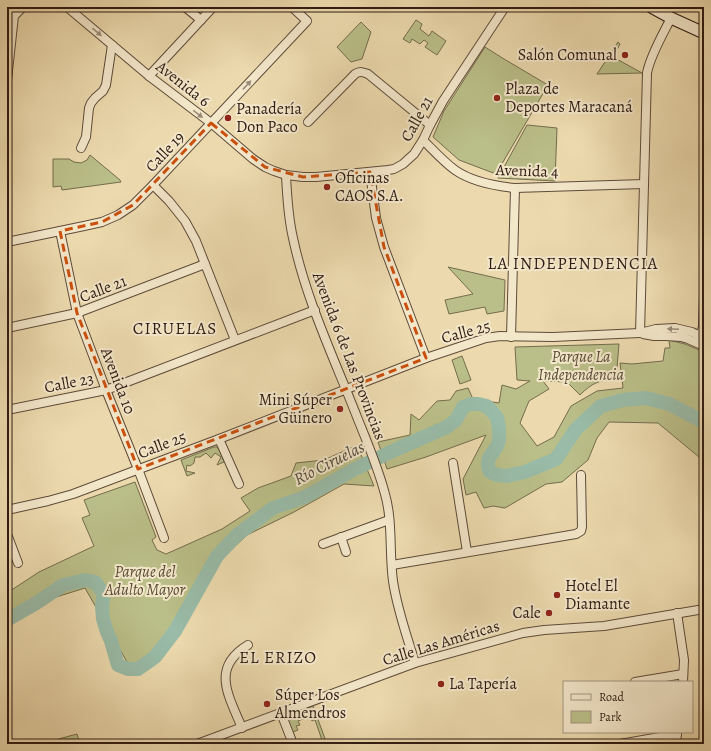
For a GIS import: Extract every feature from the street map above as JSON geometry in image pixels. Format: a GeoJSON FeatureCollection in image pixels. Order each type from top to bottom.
{"type":"FeatureCollection","features":[{"type":"Feature","properties":{"kind":"main road"},"geometry":{"type":"LineString","coordinates":[[651,7],[704,33]]}},
{"type":"Feature","properties":{"kind":"street"},"geometry":{"type":"LineString","coordinates":[[7,80],[10,16],[23,7]]}},
{"type":"Feature","properties":{"kind":"street","name":"Avenida 6"},"geometry":{"type":"LineString","coordinates":[[67,7],[149,76],[211,123],[253,159],[274,171],[286,175]]}},
{"type":"Feature","properties":{"kind":"street"},"geometry":{"type":"LineString","coordinates":[[186,7],[201,20]]}},
{"type":"Feature","properties":{"kind":"street"},"geometry":{"type":"LineString","coordinates":[[149,76],[213,7]]}},
{"type":"Feature","properties":{"kind":"street","name":"Calle 19"},"geometry":{"type":"LineString","coordinates":[[7,242],[102,222],[118,215],[133,205],[307,21],[292,7]]}},
{"type":"Feature","properties":{"kind":"street","name":"Calle 21"},"geometry":{"type":"LineString","coordinates":[[286,175],[316,177],[370,172],[394,169],[408,160],[423,140],[443,101],[505,7]]}},
{"type":"Feature","properties":{"kind":"street"},"geometry":{"type":"LineString","coordinates":[[640,333],[647,73],[648,67],[671,18]]}},
{"type":"Feature","properties":{"kind":"street"},"geometry":{"type":"LineString","coordinates":[[81,148],[86,137],[89,108],[91,103],[103,91],[106,85],[112,45]]}},
{"type":"Feature","properties":{"kind":"street"},"geometry":{"type":"LineString","coordinates":[[308,122],[355,74],[364,72],[430,125]]}},
{"type":"Feature","properties":{"kind":"street","name":"Avenida 4"},"geometry":{"type":"LineString","coordinates":[[423,140],[450,166],[464,175],[495,186],[515,188],[644,184]]}},
{"type":"Feature","properties":{"kind":"street"},"geometry":{"type":"LineString","coordinates":[[370,172],[376,218],[384,247],[426,358]]}},
{"type":"Feature","properties":{"kind":"street","name":"Avenida 6 de Las Provincias"},"geometry":{"type":"LineString","coordinates":[[286,175],[288,208],[292,236],[314,310],[371,451],[386,495],[393,580],[401,617],[415,663]]}},
{"type":"Feature","properties":{"kind":"street"},"geometry":{"type":"LineString","coordinates":[[153,185],[169,201],[185,221],[196,241],[235,340]]}},
{"type":"Feature","properties":{"kind":"street"},"geometry":{"type":"LineString","coordinates":[[511,337],[515,188]]}},
{"type":"Feature","properties":{"kind":"street","name":"Avenida 10"},"geometry":{"type":"LineString","coordinates":[[60,231],[78,314],[164,538]]}},
{"type":"Feature","properties":{"kind":"street","name":"Calle 21"},"geometry":{"type":"LineString","coordinates":[[7,328],[78,314],[206,264]]}},
{"type":"Feature","properties":{"kind":"street"},"geometry":{"type":"LineString","coordinates":[[702,341],[704,295]]}},
{"type":"Feature","properties":{"kind":"street","name":"Calle 23"},"geometry":{"type":"LineString","coordinates":[[7,410],[106,390],[314,310]]}},
{"type":"Feature","properties":{"kind":"street","name":"Calle 25"},"geometry":{"type":"LineString","coordinates":[[7,510],[73,494],[346,388],[426,358],[486,338],[640,333],[656,329],[675,328],[692,332],[702,341]]}},
{"type":"Feature","properties":{"kind":"street"},"geometry":{"type":"LineString","coordinates":[[219,438],[239,484]]}},
{"type":"Feature","properties":{"kind":"street"},"geometry":{"type":"LineString","coordinates":[[453,463],[467,552]]}},
{"type":"Feature","properties":{"kind":"street"},"geometry":{"type":"LineString","coordinates":[[392,565],[576,534],[582,527],[581,475]]}},
{"type":"Feature","properties":{"kind":"street"},"geometry":{"type":"LineString","coordinates":[[323,544],[389,520]]}},
{"type":"Feature","properties":{"kind":"street"},"geometry":{"type":"LineString","coordinates":[[7,534],[18,563]]}},
{"type":"Feature","properties":{"kind":"street"},"geometry":{"type":"LineString","coordinates":[[342,537],[346,552]]}},
{"type":"Feature","properties":{"kind":"street","name":"Calle Las Américas"},"geometry":{"type":"LineString","coordinates":[[197,744],[415,663],[524,633],[544,630],[604,626],[704,609]]}},
{"type":"Feature","properties":{"kind":"street"},"geometry":{"type":"LineString","coordinates":[[647,681],[683,678],[684,660],[677,613]]}},
{"type":"Feature","properties":{"kind":"street"},"geometry":{"type":"LineString","coordinates":[[242,728],[227,689],[225,676],[233,656],[248,646]]}},
{"type":"Feature","properties":{"kind":"street"},"geometry":{"type":"LineString","coordinates":[[281,713],[293,744]]}},
{"type":"Feature","properties":{"kind":"street"},"geometry":{"type":"LineString","coordinates":[[620,744],[677,733],[676,744]]}},
{"type":"Feature","properties":{"kind":"highlighted area"},"geometry":{"type":"Polygon","coordinates":[[[211,123],[265,167],[303,177],[370,172],[384,247],[426,358],[138,469],[77,313],[60,231],[102,222],[133,205],[211,123]]]}},
{"type":"Feature","properties":{"kind":"green space"},"geometry":{"type":"Polygon","coordinates":[[[416,20],[422,24],[420,29],[429,36],[432,31],[446,41],[437,55],[425,47],[428,43],[424,40],[420,44],[412,39],[410,43],[403,39],[416,20]]]}},
{"type":"Feature","properties":{"kind":"green space"},"geometry":{"type":"Polygon","coordinates":[[[361,22],[371,32],[362,59],[351,62],[337,47],[361,22]]]}},
{"type":"Feature","properties":{"kind":"green space"},"geometry":{"type":"Polygon","coordinates":[[[618,42],[620,44],[613,57],[642,73],[597,74],[618,42]]]}},
{"type":"Feature","properties":{"kind":"green space","name":"Plaza de Deportes Maracaná"},"geometry":{"type":"Polygon","coordinates":[[[485,47],[548,85],[496,174],[459,160],[433,137],[444,111],[485,47]]]}},
{"type":"Feature","properties":{"kind":"green space"},"geometry":{"type":"Polygon","coordinates":[[[527,125],[557,128],[555,181],[498,178],[527,125]]]}},
{"type":"Feature","properties":{"kind":"green space"},"geometry":{"type":"Polygon","coordinates":[[[90,155],[121,182],[62,190],[61,186],[53,187],[53,159],[69,159],[74,162],[81,163],[87,160],[90,155]]]}},
{"type":"Feature","properties":{"kind":"green space"},"geometry":{"type":"Polygon","coordinates":[[[448,267],[505,280],[504,311],[487,314],[485,307],[449,314],[445,300],[473,294],[448,267]]]}},
{"type":"Feature","properties":{"kind":"green space","name":"Parque La Independencia"},"geometry":{"type":"Polygon","coordinates":[[[669,340],[685,344],[704,352],[704,459],[699,457],[658,423],[609,422],[597,438],[588,460],[562,482],[546,484],[505,508],[493,506],[484,508],[476,492],[466,495],[463,479],[486,435],[426,457],[387,469],[378,442],[410,435],[411,414],[419,420],[437,401],[450,400],[456,391],[468,388],[473,399],[499,403],[502,385],[516,389],[530,381],[517,380],[515,347],[619,344],[616,379],[596,383],[580,395],[567,382],[543,381],[549,389],[529,401],[520,423],[537,446],[554,437],[571,406],[597,391],[623,388],[620,363],[632,364],[663,361],[665,348],[670,348],[669,340]]]}},
{"type":"Feature","properties":{"kind":"green space"},"geometry":{"type":"Polygon","coordinates":[[[462,356],[471,380],[460,384],[452,360],[462,356]]]}},
{"type":"Feature","properties":{"kind":"green space","name":"Parque del Adulto Mayor"},"geometry":{"type":"Polygon","coordinates":[[[357,445],[374,486],[344,484],[294,512],[247,535],[220,560],[166,651],[135,676],[85,588],[53,598],[7,621],[7,593],[39,572],[94,546],[82,518],[90,515],[84,500],[135,482],[156,537],[152,540],[157,550],[166,554],[222,529],[250,511],[241,498],[258,488],[291,476],[296,463],[324,460],[357,445]]]}},
{"type":"Feature","properties":{"kind":"green space"},"geometry":{"type":"Polygon","coordinates":[[[217,447],[220,451],[224,462],[217,465],[221,457],[215,453],[211,458],[206,453],[200,457],[195,457],[194,463],[190,466],[187,465],[186,471],[195,473],[187,476],[181,460],[217,447]]]}},
{"type":"Feature","properties":{"kind":"green space"},"geometry":{"type":"Polygon","coordinates":[[[313,706],[327,744],[321,744],[323,743],[315,720],[312,721],[310,716],[298,721],[300,725],[296,726],[298,730],[293,732],[296,740],[301,739],[302,743],[306,742],[307,744],[296,744],[286,716],[313,706]]]}},
{"type":"Feature","properties":{"kind":"green space"},"geometry":{"type":"Polygon","coordinates":[[[77,734],[80,744],[40,744],[77,734]]]}},
{"type":"Feature","properties":{"kind":"waterway","name":"Río Ciruelas"},"geometry":{"type":"LineString","coordinates":[[7,620],[63,585],[85,580],[95,582],[104,594],[102,606],[103,619],[118,665],[128,669],[138,669],[155,657],[175,631],[217,556],[237,535],[273,508],[305,497],[353,470],[447,427],[456,420],[463,407],[471,404],[487,406],[496,416],[499,427],[499,441],[488,460],[488,467],[490,472],[497,475],[507,476],[525,472],[556,459],[576,429],[601,406],[623,400],[646,398],[669,404],[704,422]]}},
{"type":"Feature","properties":{"kind":"place","name":"Salón Comunal"},"geometry":{"type":"Point","coordinates":[625,55]}},
{"type":"Feature","properties":{"kind":"place","name":"Plaza de Deportes Maracaná"},"geometry":{"type":"Point","coordinates":[497,98]}},
{"type":"Feature","properties":{"kind":"place","name":"Panadería Don Paco"},"geometry":{"type":"Point","coordinates":[228,118]}},
{"type":"Feature","properties":{"kind":"place","name":"Oficinas CAOS S.A."},"geometry":{"type":"Point","coordinates":[327,187]}},
{"type":"Feature","properties":{"kind":"place","name":"Mini Súper Güinero"},"geometry":{"type":"Point","coordinates":[340,409]}},
{"type":"Feature","properties":{"kind":"place","name":"Hotel El Diamante"},"geometry":{"type":"Point","coordinates":[557,595]}},
{"type":"Feature","properties":{"kind":"place","name":"Cale"},"geometry":{"type":"Point","coordinates":[549,613]}},
{"type":"Feature","properties":{"kind":"place","name":"La Tapería"},"geometry":{"type":"Point","coordinates":[441,684]}},
{"type":"Feature","properties":{"kind":"place","name":"Súper Los Almendros"},"geometry":{"type":"Point","coordinates":[267,704]}},
{"type":"Feature","properties":{"kind":"district","name":"LA INDEPENDENCIA"},"geometry":{"type":"Point","coordinates":[573,263]}},
{"type":"Feature","properties":{"kind":"district","name":"CIRUELAS"},"geometry":{"type":"Point","coordinates":[175,328]}},
{"type":"Feature","properties":{"kind":"district","name":"EL ERIZO"},"geometry":{"type":"Point","coordinates":[278,657]}}]}
